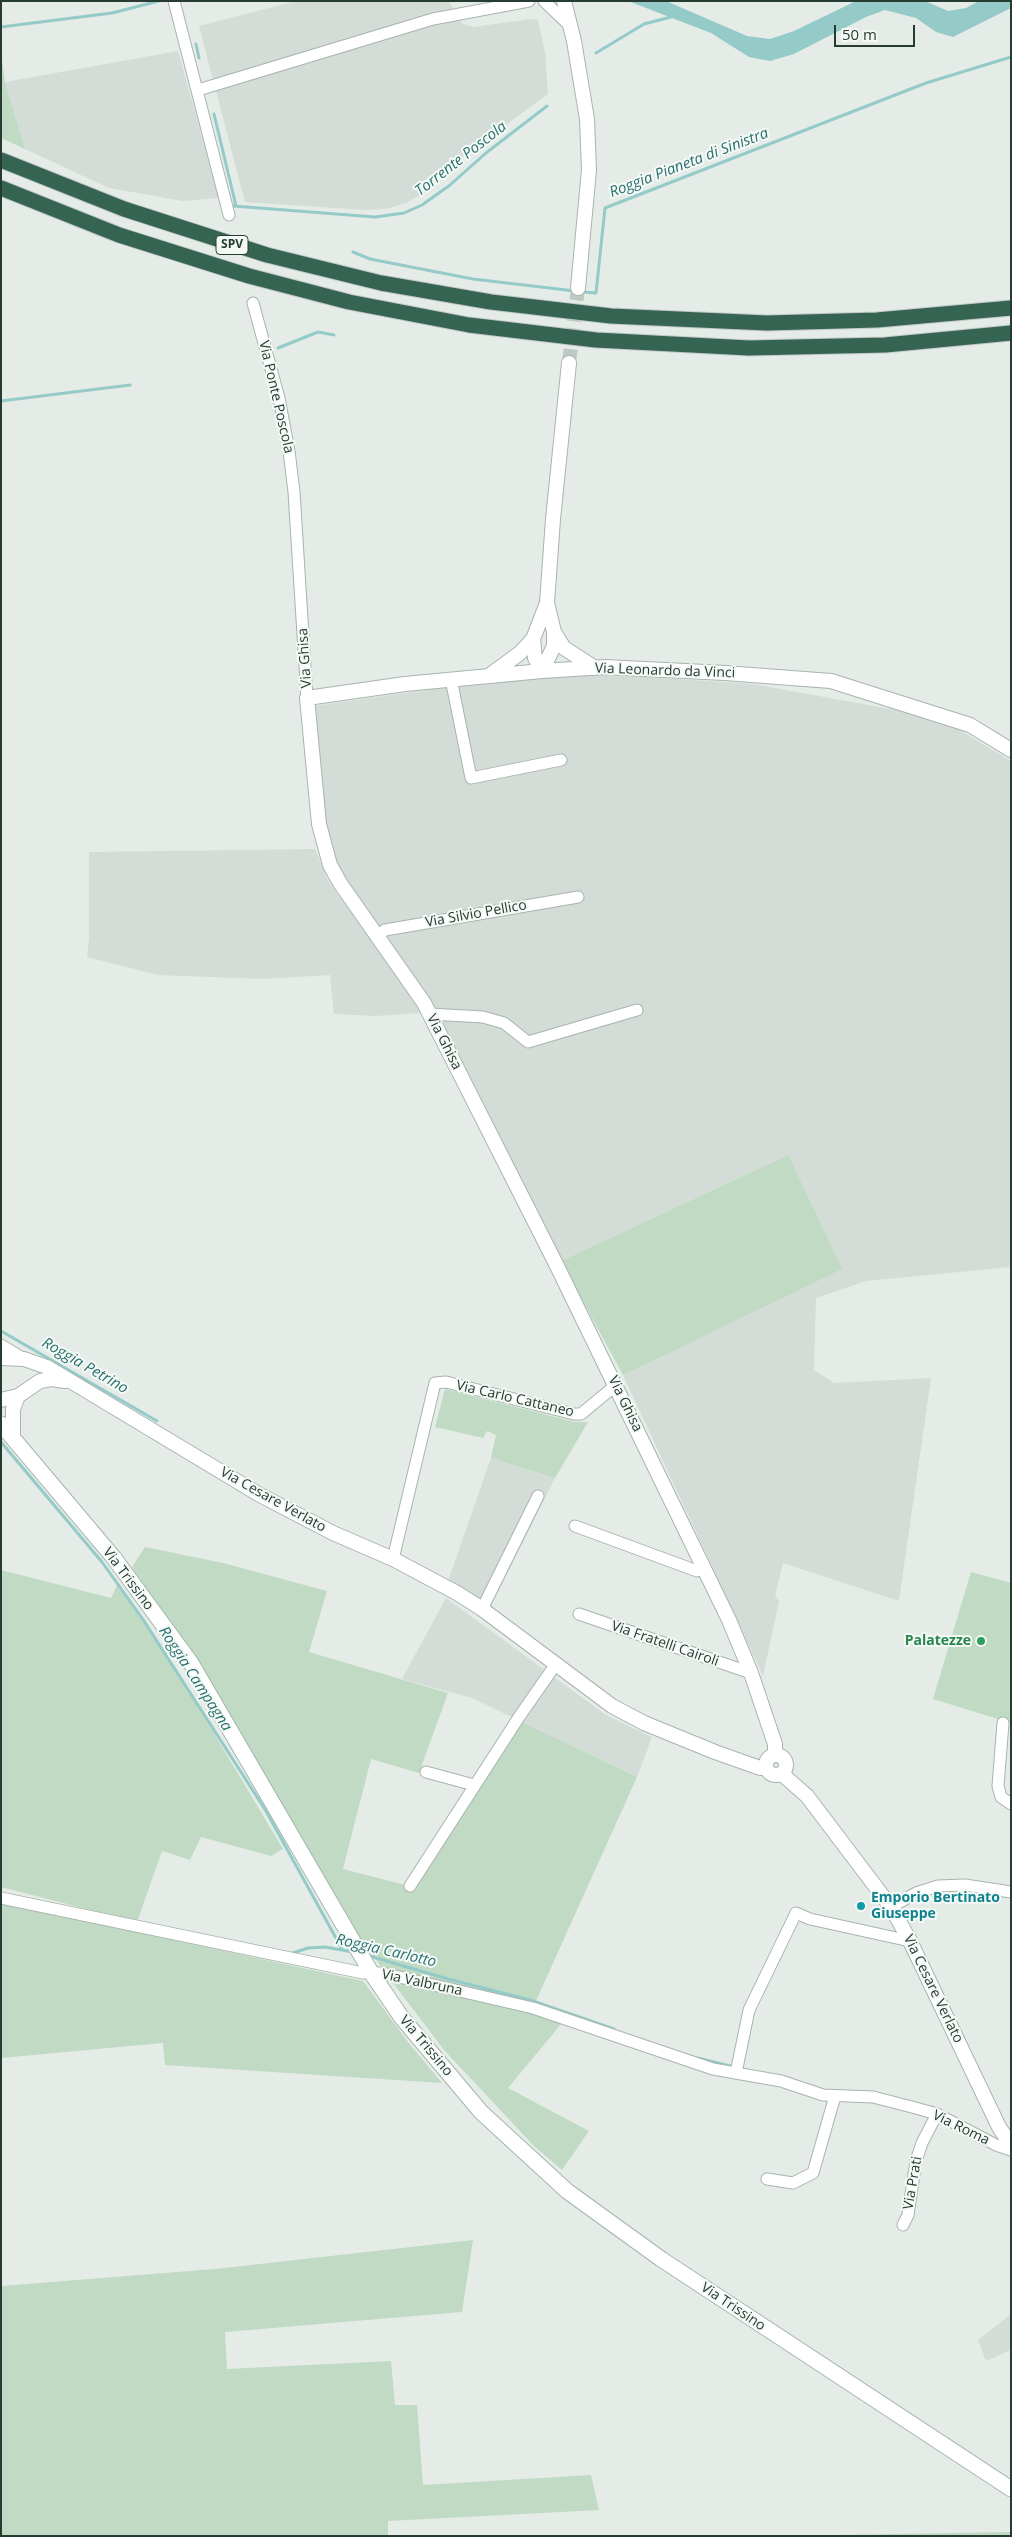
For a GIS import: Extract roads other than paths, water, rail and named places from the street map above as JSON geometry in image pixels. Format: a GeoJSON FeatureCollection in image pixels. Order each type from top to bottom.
{"type":"FeatureCollection","features":[{"type":"Feature","properties":{"kind":"highway","name":"SPV"},"geometry":{"type":"LineString","coordinates":[[1,160],[124,210],[223,242],[324,270],[472,299],[611,316],[758,323],[877,320],[1011,308]]}},
{"type":"Feature","properties":{"kind":"highway","name":"SPV"},"geometry":{"type":"LineString","coordinates":[[1,188],[119,235],[249,276],[349,302],[470,325],[596,340],[739,348],[885,345],[1011,333]]}},
{"type":"Feature","properties":{"kind":"main road"},"geometry":{"type":"LineString","coordinates":[[1,1424],[13,1438]]}},
{"type":"Feature","properties":{"kind":"main road","name":"Via Trissino"},"geometry":{"type":"LineString","coordinates":[[13,1438],[114,1558],[191,1663],[372,1974],[402,2018],[482,2112],[567,2191],[711,2292],[1011,2489]]}},
{"type":"Feature","properties":{"kind":"street"},"geometry":{"type":"LineString","coordinates":[[174,1],[229,214]]}},
{"type":"Feature","properties":{"kind":"street"},"geometry":{"type":"LineString","coordinates":[[198,90],[433,19],[529,1]]}},
{"type":"Feature","properties":{"kind":"street"},"geometry":{"type":"LineString","coordinates":[[544,1],[568,24]]}},
{"type":"Feature","properties":{"kind":"street"},"geometry":{"type":"LineString","coordinates":[[564,1],[587,119],[589,170],[578,288]]}},
{"type":"Feature","properties":{"kind":"street","name":"Via Ponte Poscola"},"geometry":{"type":"LineString","coordinates":[[253,303],[279,398],[294,492]]}},
{"type":"Feature","properties":{"kind":"street"},"geometry":{"type":"LineString","coordinates":[[490,675],[520,653],[533,639],[547,603],[553,519],[569,363]]}},
{"type":"Feature","properties":{"kind":"street","name":"Via Ghisa"},"geometry":{"type":"LineString","coordinates":[[294,492],[314,784],[324,846],[340,883],[430,1014],[616,1385],[704,1568],[751,1672],[775,1744],[774,1755]]}},
{"type":"Feature","properties":{"kind":"street"},"geometry":{"type":"LineString","coordinates":[[547,603],[554,632],[564,648],[582,662],[596,668]]}},
{"type":"Feature","properties":{"kind":"street"},"geometry":{"type":"LineString","coordinates":[[542,671],[552,652],[554,632]]}},
{"type":"Feature","properties":{"kind":"street"},"geometry":{"type":"LineString","coordinates":[[533,639],[535,658],[542,671]]}},
{"type":"Feature","properties":{"kind":"street","name":"Via Leonardo da Vinci"},"geometry":{"type":"LineString","coordinates":[[307,698],[451,679],[542,671],[596,668],[726,673],[831,681],[970,725],[1011,750]]}},
{"type":"Feature","properties":{"kind":"street"},"geometry":{"type":"LineString","coordinates":[[451,679],[471,778],[561,760]]}},
{"type":"Feature","properties":{"kind":"street","name":"Via Silvio Pellico"},"geometry":{"type":"LineString","coordinates":[[376,936],[385,930],[578,897]]}},
{"type":"Feature","properties":{"kind":"street"},"geometry":{"type":"LineString","coordinates":[[430,1014],[483,1016],[504,1024],[528,1042],[637,1010]]}},
{"type":"Feature","properties":{"kind":"street","name":"Via Cesare Verlato"},"geometry":{"type":"LineString","coordinates":[[1,1345],[24,1359],[47,1367],[274,1504],[333,1533],[393,1559],[482,1609],[612,1706],[644,1723],[715,1752],[760,1768],[765,1766],[768,1772],[773,1775],[782,1774],[806,1796],[891,1907],[910,1941],[999,2127],[1011,2145]]}},
{"type":"Feature","properties":{"kind":"street","name":"Via Cesare Verlato"},"geometry":{"type":"LineString","coordinates":[[1,1358],[24,1359]]}},
{"type":"Feature","properties":{"kind":"street"},"geometry":{"type":"LineString","coordinates":[[1,1370],[24,1359]]}},
{"type":"Feature","properties":{"kind":"street"},"geometry":{"type":"LineString","coordinates":[[13,1438],[13,1409],[18,1396],[29,1386],[40,1382],[52,1379],[69,1381]]}},
{"type":"Feature","properties":{"kind":"street","name":"Via Carlo Cattaneo"},"geometry":{"type":"LineString","coordinates":[[393,1559],[435,1383],[446,1382],[574,1414],[581,1414],[616,1385]]}},
{"type":"Feature","properties":{"kind":"street"},"geometry":{"type":"LineString","coordinates":[[1,1400],[18,1396]]}},
{"type":"Feature","properties":{"kind":"street"},"geometry":{"type":"LineString","coordinates":[[482,1609],[538,1496]]}},
{"type":"Feature","properties":{"kind":"street"},"geometry":{"type":"LineString","coordinates":[[575,1526],[696,1571],[704,1568]]}},
{"type":"Feature","properties":{"kind":"street","name":"Via Fratelli Cairoli"},"geometry":{"type":"LineString","coordinates":[[579,1614],[751,1672]]}},
{"type":"Feature","properties":{"kind":"street"},"geometry":{"type":"LineString","coordinates":[[410,1886],[474,1785],[556,1664]]}},
{"type":"Feature","properties":{"kind":"street"},"geometry":{"type":"LineString","coordinates":[[1003,1723],[998,1786],[1001,1797],[1011,1804]]}},
{"type":"Feature","properties":{"kind":"street"},"geometry":{"type":"LineString","coordinates":[[765,1766],[769,1757],[774,1755],[781,1756],[786,1768],[782,1774]]}},
{"type":"Feature","properties":{"kind":"street"},"geometry":{"type":"LineString","coordinates":[[426,1772],[474,1785]]}},
{"type":"Feature","properties":{"kind":"street"},"geometry":{"type":"LineString","coordinates":[[891,1907],[916,1893],[938,1886],[965,1885],[1011,1892]]}},
{"type":"Feature","properties":{"kind":"street","name":"Via Valbruna"},"geometry":{"type":"LineString","coordinates":[[1,1898],[372,1974],[382,1973],[533,2008],[713,2070],[781,2081],[823,2095],[873,2097],[912,2107]]}},
{"type":"Feature","properties":{"kind":"street"},"geometry":{"type":"LineString","coordinates":[[736,2074],[749,2010],[796,1912],[810,1920],[910,1941]]}},
{"type":"Feature","properties":{"kind":"street"},"geometry":{"type":"LineString","coordinates":[[767,2180],[793,2183],[813,2173],[835,2096]]}},
{"type":"Feature","properties":{"kind":"street","name":"Via Roma"},"geometry":{"type":"LineString","coordinates":[[912,2107],[937,2114],[996,2145],[1011,2150]]}},
{"type":"Feature","properties":{"kind":"street","name":"Via Prati"},"geometry":{"type":"LineString","coordinates":[[903,2225],[908,2210],[916,2160],[922,2143],[937,2114]]}},
{"type":"Feature","properties":{"kind":"water"},"geometry":{"type":"Polygon","coordinates":[[[628,1],[666,1],[747,36],[770,39],[794,31],[856,1],[925,1],[948,11],[966,8],[979,1],[1011,1],[1011,8],[953,37],[936,32],[916,18],[885,10],[866,17],[794,54],[770,61],[749,57],[711,33],[628,1]]]}},
{"type":"Feature","properties":{"kind":"waterway","name":"Torrente Poscola"},"geometry":{"type":"LineString","coordinates":[[1,27],[112,13],[159,1]]}},
{"type":"Feature","properties":{"kind":"waterway","name":"Torrente Poscola"},"geometry":{"type":"LineString","coordinates":[[596,53],[644,24],[671,17]]}},
{"type":"Feature","properties":{"kind":"waterway","name":"Roggia Pianeta di Sinistra"},"geometry":{"type":"LineString","coordinates":[[196,44],[199,58]]}},
{"type":"Feature","properties":{"kind":"waterway","name":"Roggia Pianeta di Sinistra"},"geometry":{"type":"LineString","coordinates":[[582,292],[596,293],[605,208],[926,83],[1011,57]]}},
{"type":"Feature","properties":{"kind":"waterway","name":"Torrente Poscola"},"geometry":{"type":"LineString","coordinates":[[233,206],[375,217],[404,213],[422,205],[450,185],[486,153],[547,106]]}},
{"type":"Feature","properties":{"kind":"waterway","name":"Roggia Pianeta di Sinistra"},"geometry":{"type":"LineString","coordinates":[[214,114],[236,206]]}},
{"type":"Feature","properties":{"kind":"waterway","name":"Roggia Pianeta di Sinistra"},"geometry":{"type":"LineString","coordinates":[[353,252],[370,259],[473,279],[575,291]]}},
{"type":"Feature","properties":{"kind":"waterway","name":"Roggia Pianeta di Sinistra"},"geometry":{"type":"LineString","coordinates":[[278,348],[318,332],[334,335]]}},
{"type":"Feature","properties":{"kind":"waterway","name":"Roggia Pianeta di Sinistra"},"geometry":{"type":"LineString","coordinates":[[1,401],[130,385]]}},
{"type":"Feature","properties":{"kind":"waterway","name":"Roggia Petrino"},"geometry":{"type":"LineString","coordinates":[[1,1331],[157,1421]]}},
{"type":"Feature","properties":{"kind":"waterway","name":"Roggia Campagna"},"geometry":{"type":"LineString","coordinates":[[1,1442],[102,1562],[144,1621],[266,1811],[342,1949]]}},
{"type":"Feature","properties":{"kind":"waterway","name":"Roggia Carlotto"},"geometry":{"type":"LineString","coordinates":[[290,1954],[308,1948],[325,1947],[353,1952]]}},
{"type":"Feature","properties":{"kind":"waterway","name":"Roggia Carlotto"},"geometry":{"type":"LineString","coordinates":[[366,1955],[530,2000],[614,2029]]}},
{"type":"Feature","properties":{"kind":"waterway","name":"Roggia Carlotto"},"geometry":{"type":"LineString","coordinates":[[698,2058],[730,2066]]}},
{"type":"Feature","properties":{"kind":"tunnel"},"geometry":{"type":"LineString","coordinates":[[569,363],[578,288]]}},
{"type":"Feature","properties":{"kind":"place","name":"Palatezze"},"geometry":{"type":"Point","coordinates":[981,1641]}},
{"type":"Feature","properties":{"kind":"place","name":"Emporio Bertinato Giuseppe"},"geometry":{"type":"Point","coordinates":[861,1906]}}]}
